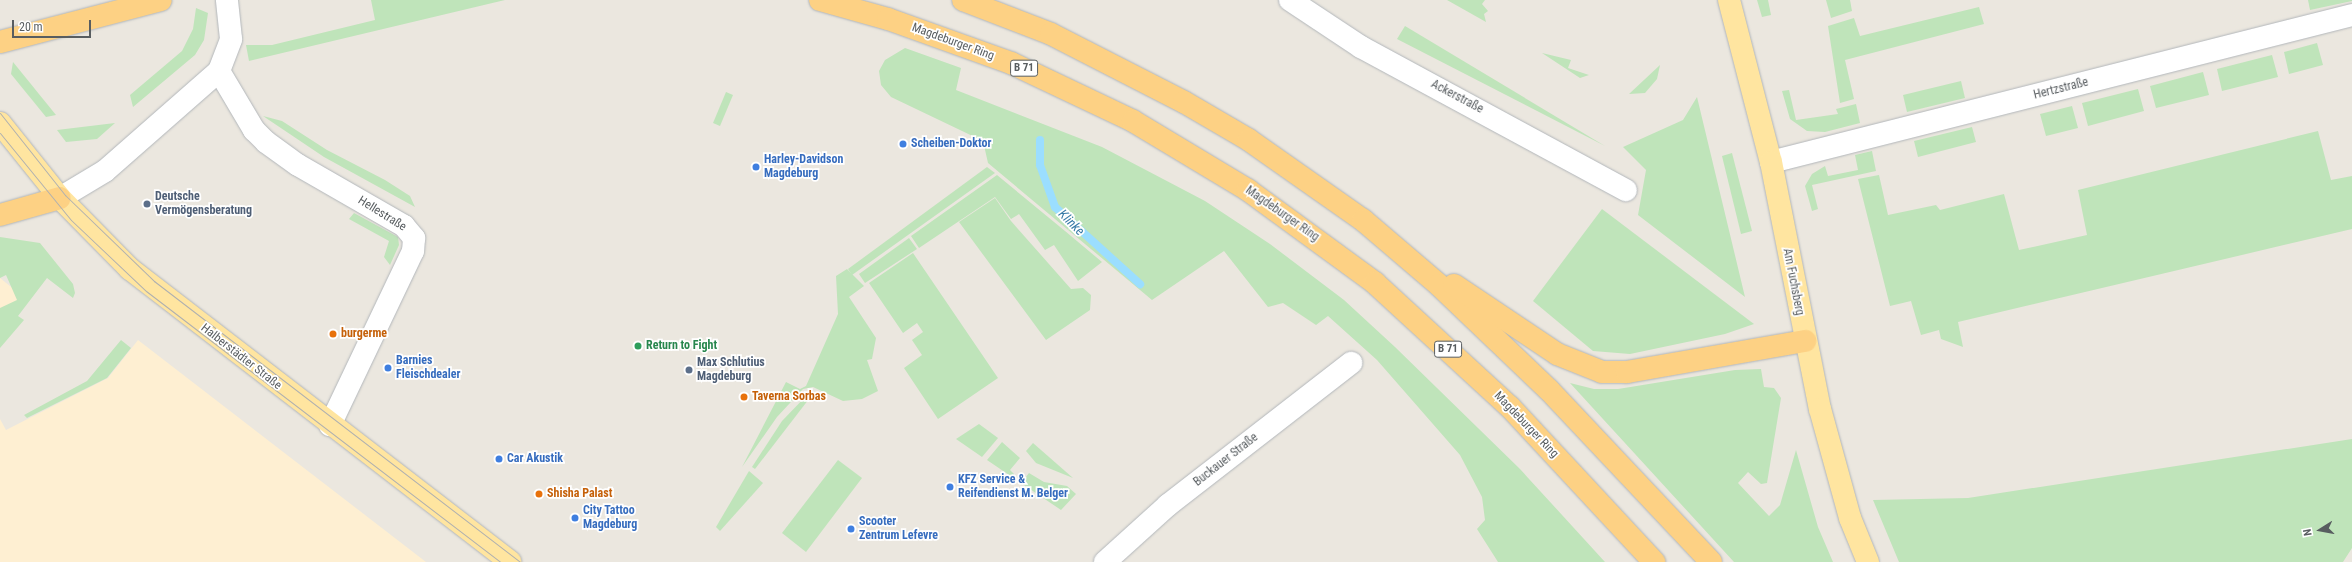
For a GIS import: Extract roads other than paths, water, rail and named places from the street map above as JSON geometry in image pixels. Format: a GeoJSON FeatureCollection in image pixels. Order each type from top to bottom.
{"type":"FeatureCollection","features":[{"type":"Feature","properties":{"kind":"highway"},"geometry":{"type":"LineString","coordinates":[[0,42],[162,0]]}},
{"type":"Feature","properties":{"kind":"highway","name":"Magdeburger Ring"},"geometry":{"type":"LineString","coordinates":[[820,0],[888,19],[1024,68],[1167,139],[1248,190],[1381,288],[1510,407],[1654,562]]}},
{"type":"Feature","properties":{"kind":"highway"},"geometry":{"type":"LineString","coordinates":[[963,0],[1050,34],[1184,102],[1326,192],[1399,249],[1557,354],[1586,368],[1627,372],[1805,341]]}},
{"type":"Feature","properties":{"kind":"highway"},"geometry":{"type":"LineString","coordinates":[[0,215],[60,198]]}},
{"type":"Feature","properties":{"kind":"highway"},"geometry":{"type":"LineString","coordinates":[[1399,249],[1549,390],[1711,562]]}},
{"type":"Feature","properties":{"kind":"main road","name":"Am Fuchsberg"},"geometry":{"type":"LineString","coordinates":[[1729,0],[1771,162],[1805,341],[1839,484],[1868,562]]}},
{"type":"Feature","properties":{"kind":"main road","name":"Halberstädter Straße"},"geometry":{"type":"LineString","coordinates":[[0,123],[60,198],[135,273],[330,425],[510,562]]}},
{"type":"Feature","properties":{"kind":"street"},"geometry":{"type":"LineString","coordinates":[[60,198],[105,171],[220,71],[231,39],[227,0]]}},
{"type":"Feature","properties":{"kind":"street","name":"Ackerstraße"},"geometry":{"type":"LineString","coordinates":[[1290,0],[1361,47],[1626,190]]}},
{"type":"Feature","properties":{"kind":"street","name":"Hertzstraße"},"geometry":{"type":"LineString","coordinates":[[1771,162],[2352,15]]}},
{"type":"Feature","properties":{"kind":"street","name":"Hellestraße"},"geometry":{"type":"LineString","coordinates":[[220,71],[254,130],[266,142],[298,165],[404,226],[414,238],[413,251],[330,425]]}},
{"type":"Feature","properties":{"kind":"street","name":"Buckauer Straße"},"geometry":{"type":"LineString","coordinates":[[1105,562],[1168,505],[1351,362]]}},
{"type":"Feature","properties":{"kind":"waterway","name":"Klinke"},"geometry":{"type":"LineString","coordinates":[[1040,140],[1040,165],[1055,207],[1140,284]]}},
{"type":"Feature","properties":{"kind":"tram line"},"geometry":{"type":"LineString","coordinates":[[0,113],[65,195],[154,281],[520,562]]}},
{"type":"Feature","properties":{"kind":"tram line"},"geometry":{"type":"LineString","coordinates":[[0,133],[71,220],[146,291],[500,562]]}},
{"type":"Feature","properties":{"kind":"place","name":"Scheiben-Doktor"},"geometry":{"type":"Point","coordinates":[903,144]}},
{"type":"Feature","properties":{"kind":"place","name":"Harley-Davidson Magdeburg"},"geometry":{"type":"Point","coordinates":[756,167]}},
{"type":"Feature","properties":{"kind":"place","name":"Deutsche Vermögensberatung"},"geometry":{"type":"Point","coordinates":[147,204]}},
{"type":"Feature","properties":{"kind":"place","name":"burgerme"},"geometry":{"type":"Point","coordinates":[333,334]}},
{"type":"Feature","properties":{"kind":"place","name":"Return to Fight"},"geometry":{"type":"Point","coordinates":[638,346]}},
{"type":"Feature","properties":{"kind":"place","name":"Barnies Fleischdealer"},"geometry":{"type":"Point","coordinates":[388,368]}},
{"type":"Feature","properties":{"kind":"place","name":"Max Schlutius Magdeburg"},"geometry":{"type":"Point","coordinates":[689,370]}},
{"type":"Feature","properties":{"kind":"place","name":"Taverna Sorbas"},"geometry":{"type":"Point","coordinates":[744,397]}},
{"type":"Feature","properties":{"kind":"place","name":"Car Akustik"},"geometry":{"type":"Point","coordinates":[499,459]}},
{"type":"Feature","properties":{"kind":"place","name":"KFZ Service & Reifendienst M. Belger"},"geometry":{"type":"Point","coordinates":[950,487]}},
{"type":"Feature","properties":{"kind":"place","name":"Shisha Palast"},"geometry":{"type":"Point","coordinates":[539,494]}},
{"type":"Feature","properties":{"kind":"place","name":"City Tattoo Magdeburg"},"geometry":{"type":"Point","coordinates":[575,518]}},
{"type":"Feature","properties":{"kind":"place","name":"Scooter Zentrum Lefevre"},"geometry":{"type":"Point","coordinates":[851,529]}}]}
